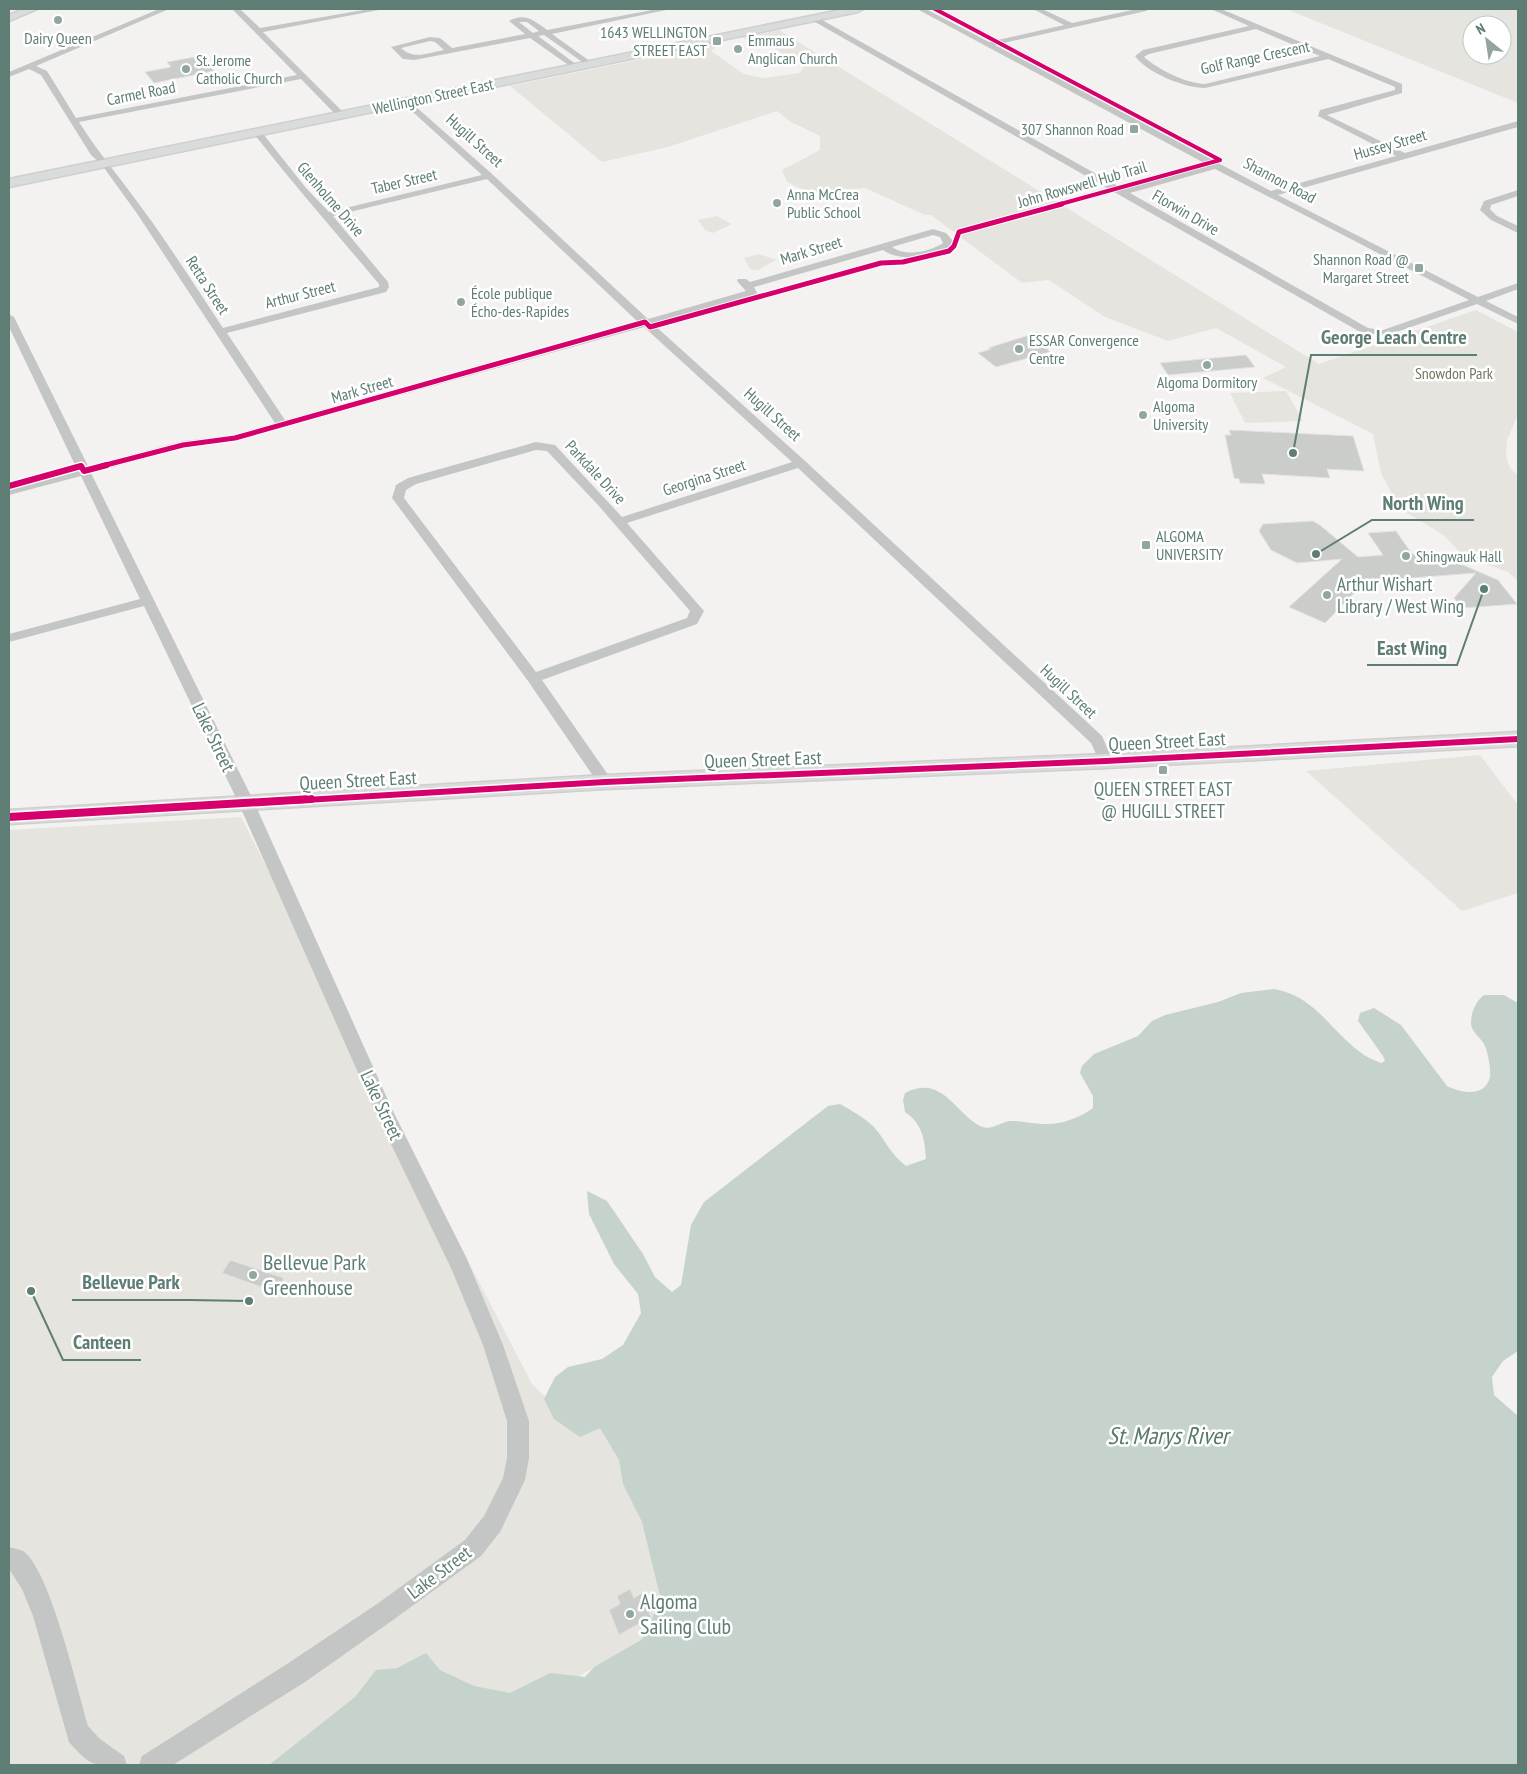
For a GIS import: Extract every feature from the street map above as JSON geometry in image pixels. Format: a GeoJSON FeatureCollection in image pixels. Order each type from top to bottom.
{"type":"FeatureCollection","features":[{"type":"Feature","properties":{"kind":"main road"},"geometry":{"type":"LineString","coordinates":[[9,18],[32,9]]}},
{"type":"Feature","properties":{"kind":"main road","name":"Wellington Street East"},"geometry":{"type":"LineString","coordinates":[[9,183],[858,9]]}},
{"type":"Feature","properties":{"kind":"main road","name":"Queen Street East"},"geometry":{"type":"LineString","coordinates":[[9,816],[605,782],[1106,761],[1518,739]]}},
{"type":"Feature","properties":{"kind":"street"},"geometry":{"type":"LineString","coordinates":[[9,75],[165,9]]}},
{"type":"Feature","properties":{"kind":"street"},"geometry":{"type":"LineString","coordinates":[[236,9],[341,115]]}},
{"type":"Feature","properties":{"kind":"street"},"geometry":{"type":"LineString","coordinates":[[258,31],[380,9]]}},
{"type":"Feature","properties":{"kind":"street"},"geometry":{"type":"LineString","coordinates":[[612,9],[622,18]]}},
{"type":"Feature","properties":{"kind":"street"},"geometry":{"type":"LineString","coordinates":[[450,51],[438,40],[430,39],[395,47],[406,57],[414,58],[667,9]]}},
{"type":"Feature","properties":{"kind":"street","name":"Shannon Road"},"geometry":{"type":"LineString","coordinates":[[922,9],[1270,194],[1518,321]]}},
{"type":"Feature","properties":{"kind":"street"},"geometry":{"type":"LineString","coordinates":[[1037,9],[1072,26]]}},
{"type":"Feature","properties":{"kind":"street"},"geometry":{"type":"LineString","coordinates":[[990,44],[1146,9]]}},
{"type":"Feature","properties":{"kind":"street"},"geometry":{"type":"LineString","coordinates":[[1215,9],[1399,86],[1399,91],[1323,112],[1322,116],[1404,156]]}},
{"type":"Feature","properties":{"kind":"street","name":"Florwin Drive"},"geometry":{"type":"LineString","coordinates":[[812,18],[1366,331],[1384,333],[1475,300]]}},
{"type":"Feature","properties":{"kind":"street"},"geometry":{"type":"LineString","coordinates":[[574,67],[513,21],[526,19],[588,64]]}},
{"type":"Feature","properties":{"kind":"street","name":"Golf Range Crescent"},"geometry":{"type":"LineString","coordinates":[[1259,26],[1146,52],[1139,56],[1140,60],[1192,85],[1205,86],[1330,56]]}},
{"type":"Feature","properties":{"kind":"street","name":"Retta Street"},"geometry":{"type":"LineString","coordinates":[[29,66],[44,73],[95,154],[105,163],[142,214],[282,425]]}},
{"type":"Feature","properties":{"kind":"street","name":"Carmel Road"},"geometry":{"type":"LineString","coordinates":[[73,121],[303,76]]}},
{"type":"Feature","properties":{"kind":"street","name":"Hugill Street"},"geometry":{"type":"LineString","coordinates":[[406,101],[800,463],[1097,740],[1106,761]]}},
{"type":"Feature","properties":{"kind":"street","name":"Hussey Street"},"geometry":{"type":"LineString","coordinates":[[1270,194],[1518,124]]}},
{"type":"Feature","properties":{"kind":"street","name":"Glenholme Drive"},"geometry":{"type":"LineString","coordinates":[[257,132],[303,190],[327,215],[384,284]]}},
{"type":"Feature","properties":{"kind":"street"},"geometry":{"type":"LineString","coordinates":[[1122,192],[1218,165]]}},
{"type":"Feature","properties":{"kind":"street","name":"Taber Street"},"geometry":{"type":"LineString","coordinates":[[327,215],[489,176]]}},
{"type":"Feature","properties":{"kind":"street"},"geometry":{"type":"LineString","coordinates":[[1518,193],[1487,203],[1485,210],[1494,218],[1518,230]]}},
{"type":"Feature","properties":{"kind":"street","name":"Mark Street"},"geometry":{"type":"LineString","coordinates":[[9,492],[183,445],[234,438],[282,425],[645,322],[747,287],[884,246],[933,232],[943,236],[948,241],[942,248],[911,256],[897,254],[884,246]]}},
{"type":"Feature","properties":{"kind":"street","name":"Arthur Street"},"geometry":{"type":"LineString","coordinates":[[219,332],[382,290],[384,284]]}},
{"type":"Feature","properties":{"kind":"street"},"geometry":{"type":"LineString","coordinates":[[1475,300],[1518,286]]}},
{"type":"Feature","properties":{"kind":"street","name":"Lake Street"},"geometry":{"type":"LineString","coordinates":[[9,317],[246,802],[384,1111],[460,1264],[493,1345],[518,1421],[518,1458],[514,1480],[506,1500],[492,1524],[473,1548],[386,1612],[296,1674],[151,1765]]}},
{"type":"Feature","properties":{"kind":"street","name":"Parkdale Drive"},"geometry":{"type":"LineString","coordinates":[[533,678],[692,621],[697,611],[551,448],[536,446],[412,481],[400,488],[398,498],[533,678],[605,782]]}},
{"type":"Feature","properties":{"kind":"street","name":"Georgina Street"},"geometry":{"type":"LineString","coordinates":[[619,522],[800,463]]}},
{"type":"Feature","properties":{"kind":"street"},"geometry":{"type":"LineString","coordinates":[[9,638],[147,601]]}},
{"type":"Feature","properties":{"kind":"street"},"geometry":{"type":"LineString","coordinates":[[9,1558],[16,1560],[31,1581],[45,1616],[78,1734],[90,1748],[115,1765]]}},
{"type":"Feature","properties":{"kind":"green space"},"geometry":{"type":"Polygon","coordinates":[[[1286,9],[1518,9],[1518,103],[1286,9]]]}},
{"type":"Feature","properties":{"kind":"green space","name":"Snowdon Park"},"geometry":{"type":"Polygon","coordinates":[[[779,30],[1319,364],[1476,310],[1518,332],[1518,414],[1507,440],[1506,456],[1510,468],[1518,476],[1518,581],[1508,572],[1464,557],[1445,536],[1399,508],[1381,473],[1373,434],[1263,378],[1286,367],[1216,328],[1168,341],[1105,317],[1049,280],[1022,283],[931,215],[925,215],[865,188],[808,192],[787,182],[782,170],[820,150],[820,136],[791,122],[777,111],[668,147],[602,162],[510,86],[720,43],[711,51],[744,74],[763,78],[800,73],[804,66],[785,56],[771,45],[742,38],[779,30]]]}},
{"type":"Feature","properties":{"kind":"green space"},"geometry":{"type":"Polygon","coordinates":[[[717,216],[732,224],[713,233],[705,230],[698,220],[717,216]]]}},
{"type":"Feature","properties":{"kind":"green space"},"geometry":{"type":"Polygon","coordinates":[[[759,254],[776,260],[758,270],[750,269],[744,258],[759,254]]]}},
{"type":"Feature","properties":{"kind":"green space"},"geometry":{"type":"Polygon","coordinates":[[[1286,391],[1303,421],[1245,423],[1230,393],[1286,391]]]}},
{"type":"Feature","properties":{"kind":"green space"},"geometry":{"type":"Polygon","coordinates":[[[1480,755],[1518,805],[1518,893],[1462,911],[1306,771],[1480,755]]]}},
{"type":"Feature","properties":{"kind":"green space"},"geometry":{"type":"Polygon","coordinates":[[[241,817],[532,1384],[551,1402],[615,1375],[680,1583],[641,1640],[560,1687],[332,1765],[9,1765],[9,830],[241,817]]]}},
{"type":"Feature","properties":{"kind":"water","name":"St. Marys River"},"geometry":{"type":"Polygon","coordinates":[[[1274,989],[1301,999],[1360,1052],[1381,1063],[1385,1061],[1383,1056],[1358,1021],[1360,1013],[1374,1008],[1401,1025],[1447,1086],[1465,1092],[1478,1091],[1483,1088],[1490,1077],[1485,1046],[1471,1027],[1472,1015],[1476,1004],[1484,995],[1504,995],[1518,1003],[1518,1351],[1503,1361],[1492,1377],[1494,1395],[1518,1416],[1518,1765],[269,1765],[355,1697],[376,1670],[397,1668],[426,1653],[440,1670],[474,1686],[510,1693],[550,1673],[585,1677],[594,1667],[641,1640],[649,1628],[660,1596],[642,1522],[623,1484],[619,1460],[600,1428],[580,1437],[554,1419],[544,1399],[555,1377],[568,1367],[602,1359],[623,1345],[641,1313],[638,1294],[614,1264],[589,1214],[587,1191],[607,1201],[643,1254],[655,1277],[672,1292],[681,1285],[691,1225],[704,1202],[828,1106],[840,1104],[873,1126],[906,1166],[926,1159],[922,1132],[911,1116],[905,1112],[903,1100],[905,1093],[918,1088],[929,1088],[938,1091],[971,1120],[980,1126],[989,1128],[1009,1121],[1043,1124],[1063,1122],[1076,1118],[1093,1108],[1093,1096],[1080,1073],[1082,1066],[1094,1054],[1138,1036],[1152,1021],[1165,1015],[1218,1002],[1241,993],[1274,989]]]}},
{"type":"Feature","properties":{"kind":"building","name":"St. Jerome Catholic Church"},"geometry":{"type":"Polygon","coordinates":[[[200,56],[214,71],[154,83],[145,72],[171,67],[167,62],[200,56]]]}},
{"type":"Feature","properties":{"kind":"building","name":"ESSAR Convergence Centre"},"geometry":{"type":"Polygon","coordinates":[[[1039,332],[1042,334],[1046,333],[1058,341],[1056,342],[1058,344],[1047,349],[1050,352],[996,367],[978,353],[991,349],[988,348],[1039,332]]]}},
{"type":"Feature","properties":{"kind":"building","name":"Algoma Dormitory"},"geometry":{"type":"Polygon","coordinates":[[[1246,355],[1255,367],[1168,375],[1160,363],[1246,355]]]}},
{"type":"Feature","properties":{"kind":"building"},"geometry":{"type":"Polygon","coordinates":[[[1229,430],[1353,436],[1364,471],[1327,469],[1330,478],[1262,474],[1265,484],[1240,483],[1239,479],[1234,478],[1225,435],[1231,435],[1229,430]]]}},
{"type":"Feature","properties":{"kind":"building"},"geometry":{"type":"Polygon","coordinates":[[[1313,521],[1358,557],[1383,555],[1368,533],[1396,531],[1412,554],[1431,553],[1440,566],[1458,563],[1498,580],[1517,604],[1462,608],[1454,598],[1476,573],[1371,581],[1363,584],[1325,623],[1289,607],[1342,559],[1297,563],[1271,550],[1259,531],[1263,524],[1313,521]]]}},
{"type":"Feature","properties":{"kind":"building","name":"Bellevue Park Greenhouse"},"geometry":{"type":"Polygon","coordinates":[[[230,1260],[284,1278],[275,1292],[222,1273],[230,1260]]]}},
{"type":"Feature","properties":{"kind":"building","name":"Algoma Sailing Club"},"geometry":{"type":"Polygon","coordinates":[[[630,1589],[634,1598],[642,1593],[651,1617],[619,1635],[609,1610],[620,1604],[617,1596],[630,1589]]]}},
{"type":"Feature","properties":{"kind":"cycle path","name":"John Rowswell Hub Trail"},"geometry":{"type":"LineString","coordinates":[[9,486],[81,466],[84,471],[183,445],[235,438],[645,322],[650,327],[881,263],[903,262],[949,251],[954,246],[959,232],[1220,160],[935,9]]}},
{"type":"Feature","properties":{"kind":"cycle path"},"geometry":{"type":"LineString","coordinates":[[9,817],[605,782],[1106,761],[1518,739]]}},
{"type":"Feature","properties":{"kind":"place","name":"Dairy Queen"},"geometry":{"type":"Point","coordinates":[58,20]}},
{"type":"Feature","properties":{"kind":"place","name":"1643 WELLINGTON STREET EAST"},"geometry":{"type":"Point","coordinates":[717,41]}},
{"type":"Feature","properties":{"kind":"place","name":"Emmaus Anglican Church"},"geometry":{"type":"Point","coordinates":[738,49]}},
{"type":"Feature","properties":{"kind":"place","name":"St. Jerome Catholic Church"},"geometry":{"type":"Point","coordinates":[186,69]}},
{"type":"Feature","properties":{"kind":"place","name":"307 Shannon Road"},"geometry":{"type":"Point","coordinates":[1134,129]}},
{"type":"Feature","properties":{"kind":"place","name":"Anna McCrea Public School"},"geometry":{"type":"Point","coordinates":[777,203]}},
{"type":"Feature","properties":{"kind":"place","name":"Shannon Road @ Margaret Street"},"geometry":{"type":"Point","coordinates":[1419,268]}},
{"type":"Feature","properties":{"kind":"place","name":"École publique Écho-des-Rapides"},"geometry":{"type":"Point","coordinates":[461,302]}},
{"type":"Feature","properties":{"kind":"place","name":"ESSAR Convergence Centre"},"geometry":{"type":"Point","coordinates":[1019,349]}},
{"type":"Feature","properties":{"kind":"place","name":"Algoma Dormitory"},"geometry":{"type":"Point","coordinates":[1207,365]}},
{"type":"Feature","properties":{"kind":"place","name":"Algoma University"},"geometry":{"type":"Point","coordinates":[1143,415]}},
{"type":"Feature","properties":{"kind":"place","name":"George Leach Centre"},"geometry":{"type":"Point","coordinates":[1293,453]}},
{"type":"Feature","properties":{"kind":"place","name":"ALGOMA UNIVERSITY"},"geometry":{"type":"Point","coordinates":[1146,545]}},
{"type":"Feature","properties":{"kind":"place","name":"North Wing"},"geometry":{"type":"Point","coordinates":[1316,554]}},
{"type":"Feature","properties":{"kind":"place","name":"Shingwauk Hall"},"geometry":{"type":"Point","coordinates":[1406,556]}},
{"type":"Feature","properties":{"kind":"place","name":"East Wing"},"geometry":{"type":"Point","coordinates":[1484,589]}},
{"type":"Feature","properties":{"kind":"place","name":"Arthur Wishart Library / West Wing"},"geometry":{"type":"Point","coordinates":[1327,595]}},
{"type":"Feature","properties":{"kind":"place","name":"QUEEN STREET EAST @ HUGILL STREET"},"geometry":{"type":"Point","coordinates":[1163,770]}},
{"type":"Feature","properties":{"kind":"place","name":"Bellevue Park Greenhouse"},"geometry":{"type":"Point","coordinates":[253,1275]}},
{"type":"Feature","properties":{"kind":"place","name":"Canteen"},"geometry":{"type":"Point","coordinates":[31,1291]}},
{"type":"Feature","properties":{"kind":"place","name":"Bellevue Park"},"geometry":{"type":"Point","coordinates":[249,1301]}},
{"type":"Feature","properties":{"kind":"place","name":"Algoma Sailing Club"},"geometry":{"type":"Point","coordinates":[630,1614]}}]}
